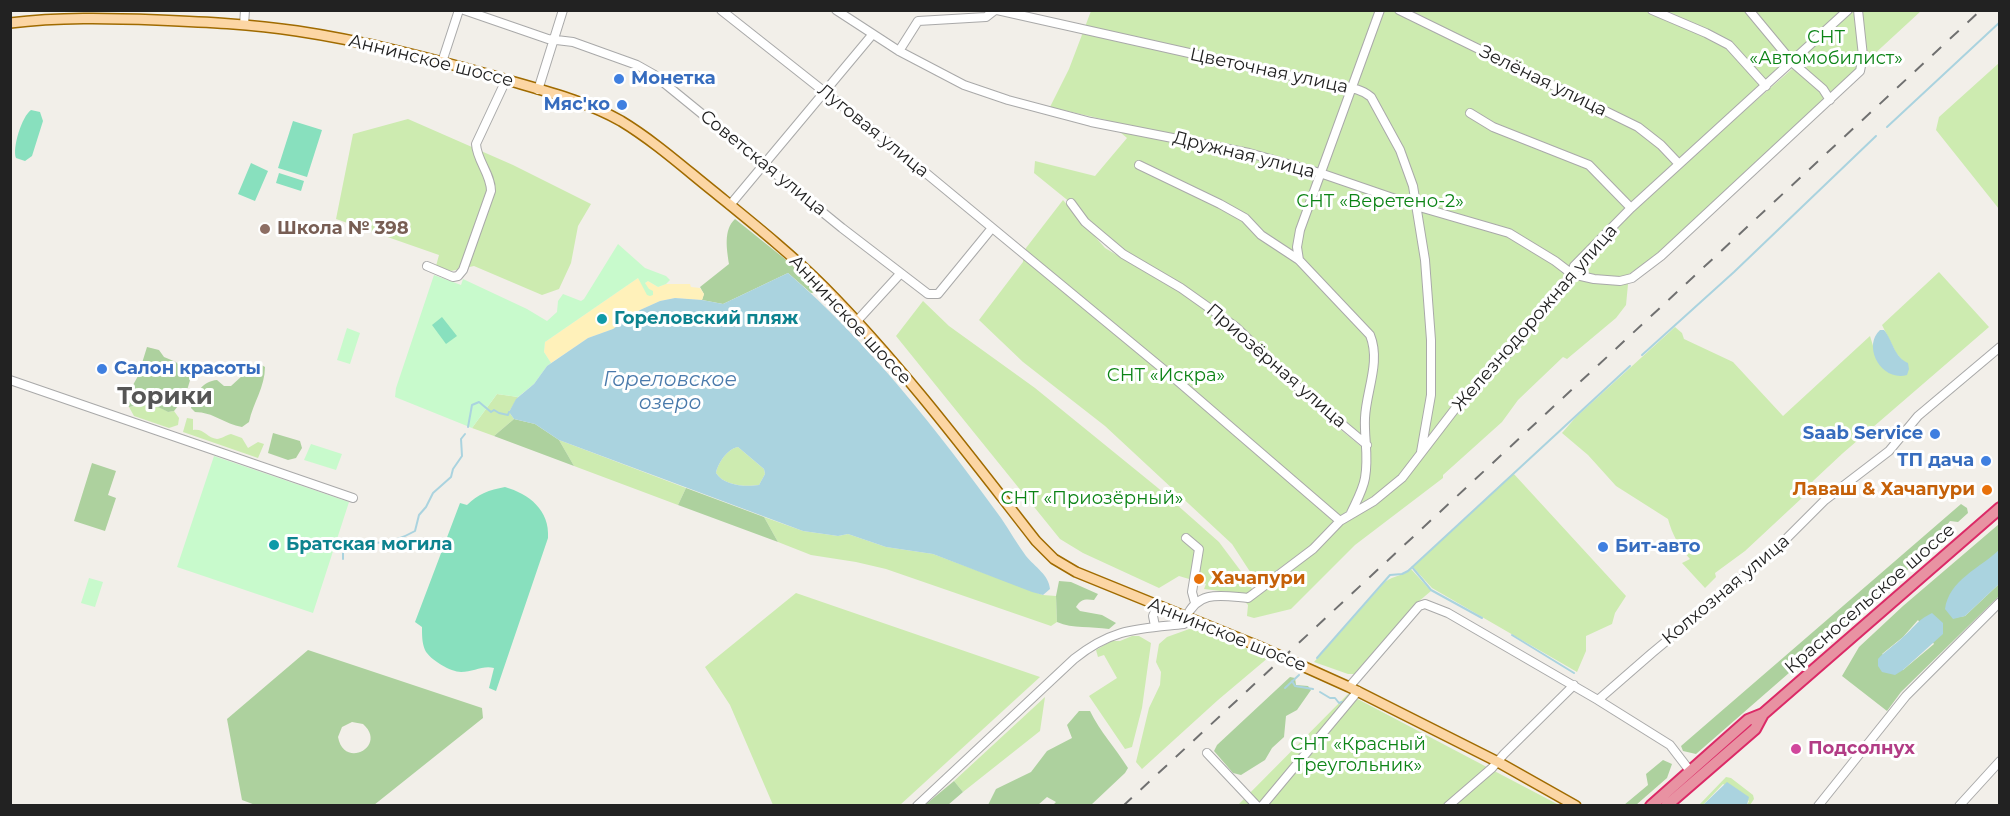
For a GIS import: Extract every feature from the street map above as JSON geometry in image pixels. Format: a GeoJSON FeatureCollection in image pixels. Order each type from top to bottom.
{"type":"FeatureCollection","features":[{"type":"Feature","properties":{"kind":"highway","name":"Красносельское шоссе"},"geometry":{"type":"LineString","coordinates":[[1651,806],[1748,720],[1763,714],[2000,508]]}},
{"type":"Feature","properties":{"kind":"highway","name":"Красносельское шоссе"},"geometry":{"type":"LineString","coordinates":[[1666,806],[1755,729],[1763,714]]}},
{"type":"Feature","properties":{"kind":"main road","name":"Аннинское шоссе"},"geometry":{"type":"LineString","coordinates":[[10,23],[68,18],[244,25],[296,31],[346,39],[442,62],[538,90],[618,120],[644,136],[730,205],[824,287],[894,363],[1036,541],[1054,559],[1076,572],[1279,655],[1358,691],[1498,762],[1576,806]]}},
{"type":"Feature","properties":{"kind":"street"},"geometry":{"type":"LineString","coordinates":[[244,25],[245,10]]}},
{"type":"Feature","properties":{"kind":"street"},"geometry":{"type":"LineString","coordinates":[[442,62],[461,10]]}},
{"type":"Feature","properties":{"kind":"street","name":"Советская улица"},"geometry":{"type":"LineString","coordinates":[[461,10],[553,39],[573,42],[637,65],[653,74],[900,274],[928,294],[938,294],[992,228]]}},
{"type":"Feature","properties":{"kind":"street"},"geometry":{"type":"LineString","coordinates":[[538,90],[562,10]]}},
{"type":"Feature","properties":{"kind":"street","name":"Луговая улица"},"geometry":{"type":"LineString","coordinates":[[721,10],[825,92],[1174,378],[1340,521]]}},
{"type":"Feature","properties":{"kind":"street","name":"Дружная улица"},"geometry":{"type":"LineString","coordinates":[[836,10],[899,51],[964,85],[1008,100],[1091,122],[1249,153],[1320,173],[1416,206],[1509,233],[1572,274]]}},
{"type":"Feature","properties":{"kind":"street"},"geometry":{"type":"LineString","coordinates":[[899,51],[918,21],[986,17],[996,10]]}},
{"type":"Feature","properties":{"kind":"street","name":"Цветочная улица"},"geometry":{"type":"LineString","coordinates":[[996,10],[1352,88],[1364,91],[1371,97],[1395,142],[1413,186],[1425,260],[1431,340],[1431,395],[1420,455]]}},
{"type":"Feature","properties":{"kind":"street"},"geometry":{"type":"LineString","coordinates":[[1299,260],[1297,247],[1300,230],[1380,10]]}},
{"type":"Feature","properties":{"kind":"street","name":"Зелёная улица"},"geometry":{"type":"LineString","coordinates":[[1400,10],[1638,127],[1661,145],[1679,164]]}},
{"type":"Feature","properties":{"kind":"street"},"geometry":{"type":"LineString","coordinates":[[1652,10],[1729,45],[1766,86]]}},
{"type":"Feature","properties":{"kind":"street","name":"Железнодорожная улица"},"geometry":{"type":"LineString","coordinates":[[1195,603],[1215,595],[1248,598],[1313,549],[1340,521],[1374,501],[1395,484],[1458,405],[1512,349],[1572,274],[1574,266],[1630,208],[1848,10]]}},
{"type":"Feature","properties":{"kind":"street"},"geometry":{"type":"LineString","coordinates":[[1572,274],[1594,279],[1620,281],[1632,279],[1661,256],[1860,71],[1863,56],[1858,10]]}},
{"type":"Feature","properties":{"kind":"street"},"geometry":{"type":"LineString","coordinates":[[1751,11],[1792,63],[1830,99]]}},
{"type":"Feature","properties":{"kind":"street"},"geometry":{"type":"LineString","coordinates":[[730,205],[872,35]]}},
{"type":"Feature","properties":{"kind":"street"},"geometry":{"type":"LineString","coordinates":[[427,266],[453,277],[458,276],[463,270],[491,191],[491,183],[477,153],[476,144],[506,80]]}},
{"type":"Feature","properties":{"kind":"street"},"geometry":{"type":"LineString","coordinates":[[1470,113],[1493,127],[1589,165],[1630,208]]}},
{"type":"Feature","properties":{"kind":"street"},"geometry":{"type":"LineString","coordinates":[[1139,165],[1245,218],[1261,235],[1299,260],[1370,335],[1375,346],[1365,414],[1368,453],[1365,481],[1352,513]]}},
{"type":"Feature","properties":{"kind":"street","name":"Приозёрная улица"},"geometry":{"type":"LineString","coordinates":[[1071,203],[1085,222],[1122,254],[1182,288],[1236,327],[1294,384],[1367,445]]}},
{"type":"Feature","properties":{"kind":"street"},"geometry":{"type":"LineString","coordinates":[[856,322],[900,274]]}},
{"type":"Feature","properties":{"kind":"street","name":"Колхозная улица"},"geometry":{"type":"LineString","coordinates":[[1598,700],[1770,555],[1826,500],[1888,451],[1905,430],[1932,404],[2000,347]]}},
{"type":"Feature","properties":{"kind":"street"},"geometry":{"type":"LineString","coordinates":[[10,380],[353,498]]}},
{"type":"Feature","properties":{"kind":"street"},"geometry":{"type":"LineString","coordinates":[[917,806],[1091,645],[1113,634],[1155,626],[1184,624],[1195,603],[1192,592],[1198,549],[1186,538]]}},
{"type":"Feature","properties":{"kind":"street"},"geometry":{"type":"LineString","coordinates":[[1818,806],[1906,696],[2000,602]]}},
{"type":"Feature","properties":{"kind":"street"},"geometry":{"type":"LineString","coordinates":[[1349,687],[1419,606],[1425,604],[1448,613],[1574,685],[1670,745],[1690,771]]}},
{"type":"Feature","properties":{"kind":"street"},"geometry":{"type":"LineString","coordinates":[[1155,626],[1153,616],[1157,606]]}},
{"type":"Feature","properties":{"kind":"street"},"geometry":{"type":"LineString","coordinates":[[1448,806],[1498,762],[1574,685]]}},
{"type":"Feature","properties":{"kind":"street"},"geometry":{"type":"LineString","coordinates":[[1262,806],[1358,691]]}},
{"type":"Feature","properties":{"kind":"street"},"geometry":{"type":"LineString","coordinates":[[1206,753],[1257,806]]}},
{"type":"Feature","properties":{"kind":"street"},"geometry":{"type":"LineString","coordinates":[[1959,806],[2000,761]]}},
{"type":"Feature","properties":{"kind":"green space","name":"СНТ «Веретено-2»"},"geometry":{"type":"Polygon","coordinates":[[[1091,11],[1921,11],[1654,257],[1629,274],[1626,305],[1616,318],[1567,359],[1563,357],[1518,400],[1502,422],[1443,475],[1443,478],[1355,545],[1291,609],[1254,618],[1247,616],[1248,605],[1237,593],[1204,589],[1206,584],[1179,576],[1159,588],[1083,553],[1060,539],[896,336],[923,301],[949,326],[1035,388],[1158,488],[1219,542],[1257,597],[1319,548],[1346,521],[1395,488],[1419,463],[1420,457],[1402,478],[1351,513],[1365,481],[1367,445],[1236,327],[1123,254],[1071,203],[1034,173],[1035,161],[1095,176],[1127,138],[1106,120],[1050,107],[1069,69],[1091,11]],[[1792,64],[1677,170],[1792,69],[1792,64]]]}},
{"type":"Feature","properties":{"kind":"green space"},"geometry":{"type":"Polygon","coordinates":[[[1999,63],[1999,209],[1936,130],[1939,117],[1999,63]]]}},
{"type":"Feature","properties":{"kind":"green space"},"geometry":{"type":"Polygon","coordinates":[[[31,110],[40,112],[43,121],[32,156],[25,161],[16,158],[15,147],[21,125],[31,110]]]}},
{"type":"Feature","properties":{"kind":"green space"},"geometry":{"type":"Polygon","coordinates":[[[408,119],[513,165],[591,204],[578,226],[571,263],[559,289],[542,295],[474,266],[451,271],[436,266],[439,255],[336,219],[353,134],[408,119]]]}},
{"type":"Feature","properties":{"kind":"green space"},"geometry":{"type":"Polygon","coordinates":[[[293,121],[322,130],[307,177],[278,168],[293,121]]]}},
{"type":"Feature","properties":{"kind":"green space"},"geometry":{"type":"Polygon","coordinates":[[[251,163],[268,171],[255,201],[238,194],[251,163]]]}},
{"type":"Feature","properties":{"kind":"green space"},"geometry":{"type":"Polygon","coordinates":[[[279,173],[304,181],[301,191],[276,183],[279,173]]]}},
{"type":"Feature","properties":{"kind":"green space","name":"СНТ «Искра»"},"geometry":{"type":"Polygon","coordinates":[[[1063,200],[1105,248],[1215,313],[1289,387],[1363,448],[1362,478],[1348,510],[1311,545],[1258,584],[1232,544],[1105,426],[1023,362],[979,320],[1023,262],[1026,248],[1063,200]]]}},
{"type":"Feature","properties":{"kind":"green space"},"geometry":{"type":"Polygon","coordinates":[[[735,219],[790,263],[818,292],[811,293],[788,273],[723,304],[702,300],[704,294],[700,287],[729,264],[727,234],[735,219]]]}},
{"type":"Feature","properties":{"kind":"green space"},"geometry":{"type":"Polygon","coordinates":[[[618,244],[645,268],[666,276],[670,280],[658,287],[648,281],[645,283],[653,291],[653,295],[650,296],[647,295],[638,278],[545,342],[544,352],[551,363],[534,384],[518,397],[497,394],[472,428],[395,397],[434,275],[461,285],[463,279],[547,321],[557,312],[558,301],[563,294],[581,301],[584,299],[618,244]]]}},
{"type":"Feature","properties":{"kind":"green space"},"geometry":{"type":"Polygon","coordinates":[[[1939,272],[1989,327],[1843,453],[1813,481],[1803,497],[1745,551],[1715,573],[1716,577],[1705,588],[1682,563],[1690,559],[1676,540],[1668,519],[1616,486],[1588,455],[1562,433],[1576,417],[1675,327],[1682,333],[1684,339],[1733,362],[1783,416],[1870,336],[1878,362],[1902,360],[1882,325],[1939,272]]]}},
{"type":"Feature","properties":{"kind":"green space"},"geometry":{"type":"Polygon","coordinates":[[[442,317],[457,336],[446,344],[432,325],[442,317]]]}},
{"type":"Feature","properties":{"kind":"green space"},"geometry":{"type":"Polygon","coordinates":[[[347,328],[360,333],[350,364],[337,360],[347,328]]]}},
{"type":"Feature","properties":{"kind":"green space"},"geometry":{"type":"Polygon","coordinates":[[[147,347],[159,350],[164,357],[176,362],[191,377],[185,397],[174,411],[168,412],[149,405],[129,407],[126,403],[147,347]]]}},
{"type":"Feature","properties":{"kind":"green space"},"geometry":{"type":"Polygon","coordinates":[[[260,364],[265,367],[263,381],[249,422],[242,427],[208,414],[195,412],[191,408],[197,393],[207,383],[217,380],[224,386],[231,386],[254,365],[260,364]]]}},
{"type":"Feature","properties":{"kind":"green space"},"geometry":{"type":"Polygon","coordinates":[[[497,394],[518,397],[509,412],[514,419],[494,436],[472,428],[497,394]]]}},
{"type":"Feature","properties":{"kind":"green space"},"geometry":{"type":"Polygon","coordinates":[[[146,405],[160,407],[168,412],[174,411],[179,418],[178,425],[169,428],[134,416],[129,407],[146,405]]]}},
{"type":"Feature","properties":{"kind":"green space"},"geometry":{"type":"Polygon","coordinates":[[[187,418],[193,419],[193,430],[200,430],[214,438],[219,439],[231,434],[242,438],[248,448],[258,442],[264,444],[258,458],[183,432],[187,418]]]}},
{"type":"Feature","properties":{"kind":"green space"},"geometry":{"type":"Polygon","coordinates":[[[514,419],[535,424],[559,440],[574,466],[494,436],[514,419]]]}},
{"type":"Feature","properties":{"kind":"green space"},"geometry":{"type":"Polygon","coordinates":[[[273,433],[300,441],[302,448],[296,458],[288,460],[268,453],[273,433]]]}},
{"type":"Feature","properties":{"kind":"green space"},"geometry":{"type":"Polygon","coordinates":[[[559,440],[686,488],[678,505],[574,466],[559,440]]]}},
{"type":"Feature","properties":{"kind":"green space"},"geometry":{"type":"Polygon","coordinates":[[[311,444],[342,454],[336,470],[304,460],[311,444]]]}},
{"type":"Feature","properties":{"kind":"green space"},"geometry":{"type":"Polygon","coordinates":[[[738,447],[764,469],[765,474],[759,485],[742,486],[730,483],[724,481],[716,473],[724,457],[730,450],[738,447]]]}},
{"type":"Feature","properties":{"kind":"green space"},"geometry":{"type":"Polygon","coordinates":[[[214,456],[349,502],[313,613],[177,567],[214,456]]]}},
{"type":"Feature","properties":{"kind":"green space"},"geometry":{"type":"Polygon","coordinates":[[[92,463],[116,471],[108,495],[116,498],[105,531],[74,521],[92,463]]]}},
{"type":"Feature","properties":{"kind":"green space"},"geometry":{"type":"Polygon","coordinates":[[[1513,473],[1626,596],[1615,613],[1612,624],[1586,636],[1586,651],[1577,672],[1432,588],[1413,567],[1513,473]]]}},
{"type":"Feature","properties":{"kind":"green space"},"geometry":{"type":"Polygon","coordinates":[[[505,487],[530,499],[542,511],[548,528],[548,538],[496,691],[489,688],[494,668],[457,671],[431,658],[424,647],[422,627],[415,622],[460,503],[467,505],[484,493],[505,487]]]}},
{"type":"Feature","properties":{"kind":"green space"},"geometry":{"type":"Polygon","coordinates":[[[686,488],[764,517],[778,542],[678,505],[686,488]]]}},
{"type":"Feature","properties":{"kind":"green space"},"geometry":{"type":"Polygon","coordinates":[[[1961,504],[1967,508],[1968,513],[1958,522],[1950,521],[1945,537],[1696,754],[1683,751],[1681,746],[1961,504]]]}},
{"type":"Feature","properties":{"kind":"green space"},"geometry":{"type":"Polygon","coordinates":[[[764,517],[803,531],[838,536],[848,534],[886,547],[933,554],[1043,595],[1056,596],[1057,622],[1051,626],[886,569],[811,555],[778,542],[764,517]]]}},
{"type":"Feature","properties":{"kind":"green space"},"geometry":{"type":"Polygon","coordinates":[[[1999,524],[1999,550],[1953,618],[1965,616],[1999,584],[1999,596],[1901,692],[1887,711],[1842,676],[1859,647],[1999,524]],[[1918,620],[1903,637],[1882,654],[1903,670],[1934,644],[1918,620]]]}},
{"type":"Feature","properties":{"kind":"green space"},"geometry":{"type":"Polygon","coordinates":[[[1411,569],[1431,591],[1418,602],[1354,674],[1314,662],[1385,582],[1411,569]]]}},
{"type":"Feature","properties":{"kind":"green space"},"geometry":{"type":"Polygon","coordinates":[[[89,578],[103,582],[95,607],[81,603],[89,578]]]}},
{"type":"Feature","properties":{"kind":"green space"},"geometry":{"type":"Polygon","coordinates":[[[1059,581],[1071,582],[1098,594],[1094,600],[1084,600],[1076,607],[1080,611],[1102,615],[1116,623],[1109,629],[1057,622],[1056,596],[1059,581]]]}},
{"type":"Feature","properties":{"kind":"green space"},"geometry":{"type":"Polygon","coordinates":[[[796,593],[1040,677],[900,805],[773,805],[730,705],[705,667],[796,593]]]}},
{"type":"Feature","properties":{"kind":"green space"},"geometry":{"type":"Polygon","coordinates":[[[1192,628],[1269,657],[1142,769],[1136,762],[1149,708],[1160,685],[1161,672],[1156,662],[1159,644],[1167,637],[1192,628]]]}},
{"type":"Feature","properties":{"kind":"green space"},"geometry":{"type":"Polygon","coordinates":[[[1139,636],[1151,643],[1142,708],[1132,747],[1125,749],[1089,696],[1117,678],[1104,655],[1098,657],[1096,650],[1111,641],[1120,641],[1139,636]]]}},
{"type":"Feature","properties":{"kind":"green space"},"geometry":{"type":"Polygon","coordinates":[[[308,650],[482,708],[483,718],[374,805],[258,806],[242,800],[227,719],[308,650]],[[352,722],[342,727],[338,737],[342,747],[348,752],[362,751],[368,746],[369,732],[363,724],[352,722]]]}},
{"type":"Feature","properties":{"kind":"green space"},"geometry":{"type":"Polygon","coordinates":[[[1290,677],[1295,678],[1296,685],[1308,686],[1311,690],[1297,710],[1286,716],[1284,737],[1272,748],[1265,760],[1241,775],[1233,773],[1214,751],[1217,745],[1290,677]]]}},
{"type":"Feature","properties":{"kind":"green space","name":"СНТ «Красный Треугольник»"},"geometry":{"type":"Polygon","coordinates":[[[1348,694],[1559,805],[1237,806],[1348,694]]]}},
{"type":"Feature","properties":{"kind":"green space"},"geometry":{"type":"Polygon","coordinates":[[[1045,697],[1040,731],[963,792],[954,781],[1045,697]]]}},
{"type":"Feature","properties":{"kind":"green space"},"geometry":{"type":"Polygon","coordinates":[[[1079,711],[1090,711],[1128,768],[1125,773],[1091,805],[1053,805],[1056,802],[1047,797],[1038,805],[988,805],[996,789],[1031,772],[1047,751],[1072,738],[1067,725],[1079,711]]]}},
{"type":"Feature","properties":{"kind":"green space"},"geometry":{"type":"Polygon","coordinates":[[[1663,760],[1672,764],[1667,778],[1636,805],[1624,805],[1648,785],[1646,774],[1663,760]]]}},
{"type":"Feature","properties":{"kind":"green space"},"geometry":{"type":"Polygon","coordinates":[[[1726,777],[1731,778],[1753,795],[1754,799],[1750,805],[1747,805],[1749,801],[1723,784],[1703,805],[1698,806],[1726,777]]]}},
{"type":"Feature","properties":{"kind":"green space"},"geometry":{"type":"Polygon","coordinates":[[[954,781],[963,792],[948,805],[925,805],[954,781]]]}},
{"type":"Feature","properties":{"kind":"sand","name":"Гореловский пляж"},"geometry":{"type":"Polygon","coordinates":[[[638,278],[647,292],[649,290],[645,283],[648,281],[658,287],[666,284],[690,284],[691,287],[700,288],[704,294],[702,300],[675,298],[660,301],[640,310],[613,329],[588,338],[551,363],[544,352],[545,342],[638,278]]]}},
{"type":"Feature","properties":{"kind":"water","name":"Гореловское озеро"},"geometry":{"type":"Polygon","coordinates":[[[788,273],[847,329],[928,421],[1001,518],[1026,556],[1044,575],[1050,589],[1043,595],[933,554],[886,547],[848,534],[838,536],[803,531],[559,440],[535,424],[514,419],[509,412],[516,399],[534,384],[547,366],[588,338],[613,329],[640,310],[660,301],[675,298],[723,304],[788,273]],[[738,447],[730,450],[724,457],[716,473],[724,481],[742,486],[754,486],[759,485],[765,474],[764,469],[738,447]]]}},
{"type":"Feature","properties":{"kind":"water"},"geometry":{"type":"Polygon","coordinates":[[[1880,330],[1884,330],[1897,353],[1908,363],[1907,375],[1898,376],[1889,373],[1877,361],[1873,345],[1880,330]]]}},
{"type":"Feature","properties":{"kind":"water"},"geometry":{"type":"Polygon","coordinates":[[[1999,550],[1999,584],[1965,616],[1953,619],[1945,609],[1952,590],[1966,575],[1999,550]]]}},
{"type":"Feature","properties":{"kind":"water"},"geometry":{"type":"Polygon","coordinates":[[[1932,613],[1943,623],[1943,634],[1895,675],[1882,672],[1878,666],[1878,659],[1919,621],[1932,613]]]}},
{"type":"Feature","properties":{"kind":"water"},"geometry":{"type":"Polygon","coordinates":[[[1727,782],[1749,797],[1747,805],[1703,805],[1727,782]]]}},
{"type":"Feature","properties":{"kind":"waterway"},"geometry":{"type":"LineString","coordinates":[[1887,127],[2000,22]]}},
{"type":"Feature","properties":{"kind":"waterway"},"geometry":{"type":"LineString","coordinates":[[1642,355],[1734,272],[1876,136]]}},
{"type":"Feature","properties":{"kind":"waterway"},"geometry":{"type":"LineString","coordinates":[[1317,658],[1390,575],[1408,571],[1630,366]]}},
{"type":"Feature","properties":{"kind":"waterway"},"geometry":{"type":"LineString","coordinates":[[468,427],[472,405],[479,402],[491,412],[494,410],[508,415],[509,412]]}},
{"type":"Feature","properties":{"kind":"waterway"},"geometry":{"type":"LineString","coordinates":[[343,559],[343,552],[372,543],[395,540],[415,531],[419,515],[433,493],[451,477],[453,469],[462,456],[461,439],[465,434]]}},
{"type":"Feature","properties":{"kind":"waterway"},"geometry":{"type":"LineString","coordinates":[[1412,567],[1431,590],[1482,618]]}},
{"type":"Feature","properties":{"kind":"waterway"},"geometry":{"type":"LineString","coordinates":[[1512,635],[1574,673]]}},
{"type":"Feature","properties":{"kind":"waterway"},"geometry":{"type":"LineString","coordinates":[[1285,688],[1299,675]]}},
{"type":"Feature","properties":{"kind":"waterway"},"geometry":{"type":"LineString","coordinates":[[1292,681],[1295,686],[1313,689]]}},
{"type":"Feature","properties":{"kind":"waterway"},"geometry":{"type":"LineString","coordinates":[[1320,692],[1330,698],[1335,698],[1339,703],[1342,702]]}},
{"type":"Feature","properties":{"kind":"railway"},"geometry":{"type":"LineString","coordinates":[[1123,806],[1981,10]]}},
{"type":"Feature","properties":{"kind":"place","name":"Монетка"},"geometry":{"type":"Point","coordinates":[619,79]}},
{"type":"Feature","properties":{"kind":"place","name":"Мяс'ко"},"geometry":{"type":"Point","coordinates":[622,105]}},
{"type":"Feature","properties":{"kind":"place","name":"Школа № 398"},"geometry":{"type":"Point","coordinates":[265,229]}},
{"type":"Feature","properties":{"kind":"place","name":"Гореловский пляж"},"geometry":{"type":"Point","coordinates":[602,319]}},
{"type":"Feature","properties":{"kind":"place","name":"Салон красоты"},"geometry":{"type":"Point","coordinates":[102,369]}},
{"type":"Feature","properties":{"kind":"place","name":"Saab Service"},"geometry":{"type":"Point","coordinates":[1935,434]}},
{"type":"Feature","properties":{"kind":"place","name":"ТП дача"},"geometry":{"type":"Point","coordinates":[1986,461]}},
{"type":"Feature","properties":{"kind":"place","name":"Лаваш & Хачапури"},"geometry":{"type":"Point","coordinates":[1987,490]}},
{"type":"Feature","properties":{"kind":"place","name":"Братская могила"},"geometry":{"type":"Point","coordinates":[274,545]}},
{"type":"Feature","properties":{"kind":"place","name":"Бит-авто"},"geometry":{"type":"Point","coordinates":[1603,547]}},
{"type":"Feature","properties":{"kind":"place","name":"Хачапури"},"geometry":{"type":"Point","coordinates":[1199,579]}},
{"type":"Feature","properties":{"kind":"place","name":"Подсолнух"},"geometry":{"type":"Point","coordinates":[1796,749]}},
{"type":"Feature","properties":{"kind":"district","name":"Торики"},"geometry":{"type":"Point","coordinates":[165,397]}},
{"type":"Feature","properties":{"kind":"park label","name":"СНТ «Автомобилист»"},"geometry":{"type":"Point","coordinates":[1826,48]}},
{"type":"Feature","properties":{"kind":"park label","name":"СНТ «Приозёрный»"},"geometry":{"type":"Point","coordinates":[1092,499]}}]}
